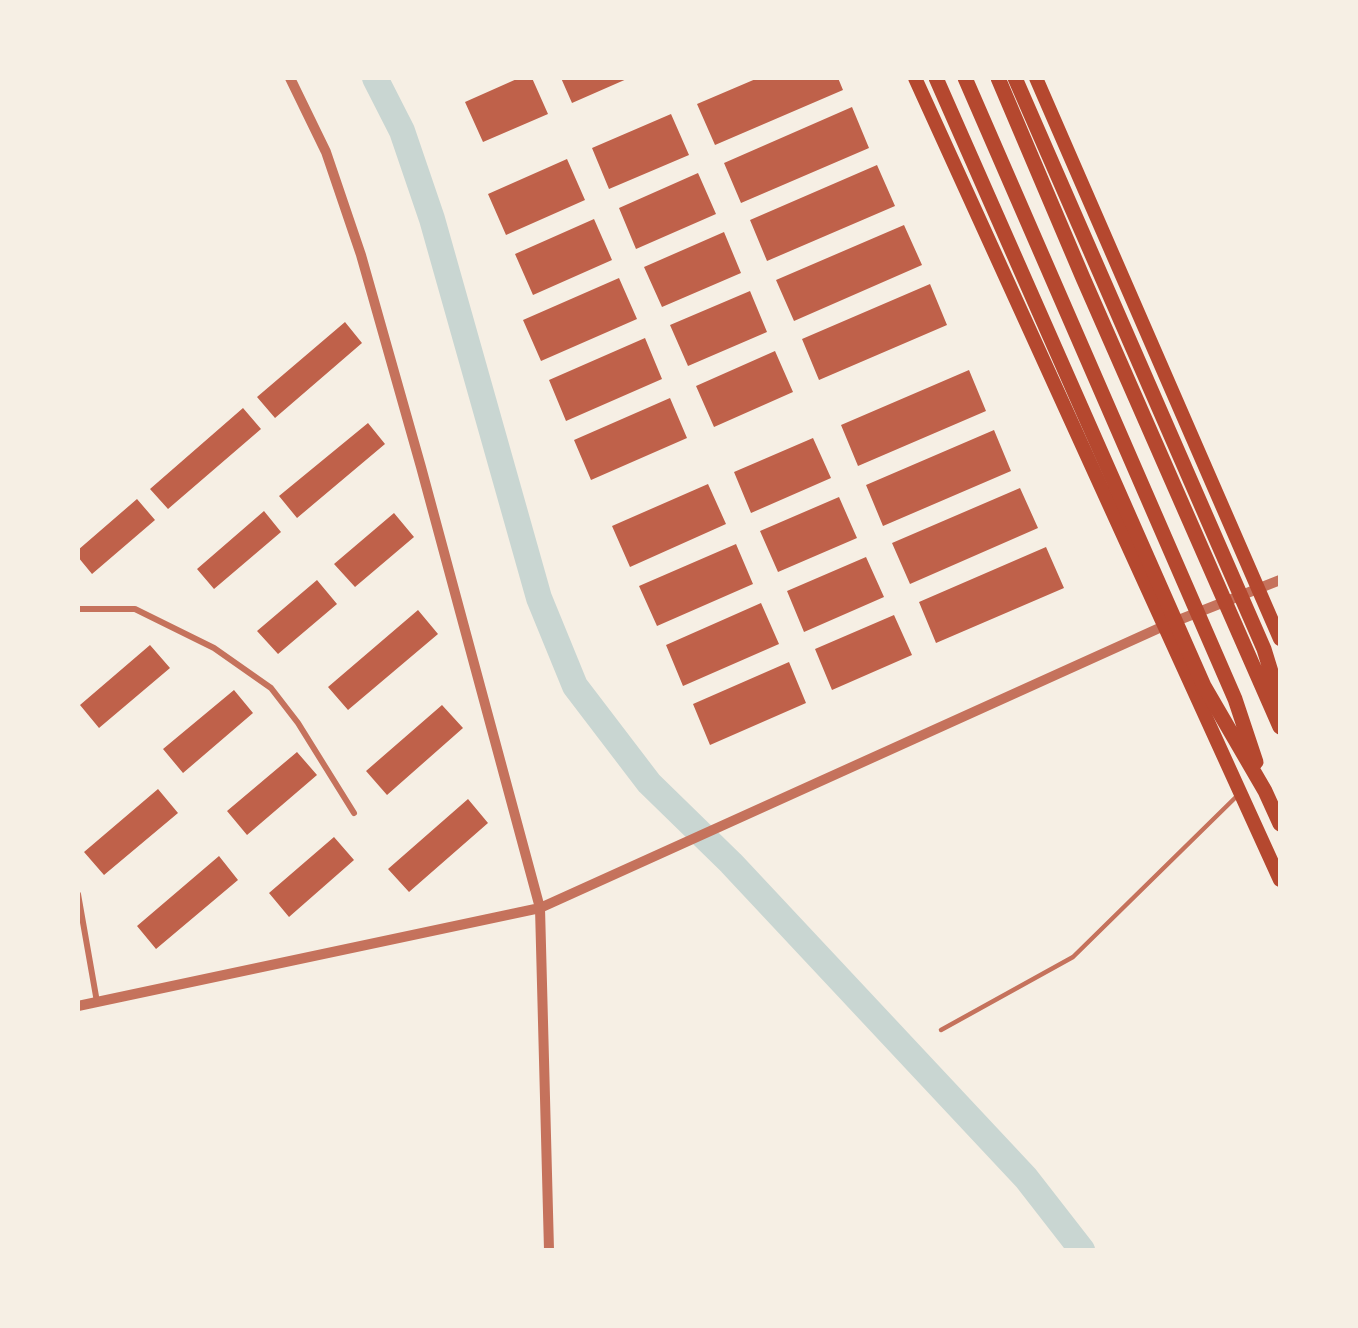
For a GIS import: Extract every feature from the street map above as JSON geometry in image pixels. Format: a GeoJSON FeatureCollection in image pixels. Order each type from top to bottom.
{"type":"FeatureCollection","features":[{"type":"Feature","properties":{"kind":"highway"},"geometry":{"type":"LineString","coordinates":[[936,78],[1204,686],[1265,791],[1280,824]]}},
{"type":"Feature","properties":{"kind":"highway"},"geometry":{"type":"LineString","coordinates":[[965,78],[1235,699],[1265,791]]}},
{"type":"Feature","properties":{"kind":"highway"},"geometry":{"type":"LineString","coordinates":[[998,78],[1083,278],[1280,726]]}},
{"type":"Feature","properties":{"kind":"highway"},"geometry":{"type":"LineString","coordinates":[[1015,78],[1264,649],[1280,701]]}},
{"type":"Feature","properties":{"kind":"main road"},"geometry":{"type":"LineString","coordinates":[[915,78],[1166,625],[1280,880]]}},
{"type":"Feature","properties":{"kind":"main road"},"geometry":{"type":"LineString","coordinates":[[1036,78],[1280,639]]}},
{"type":"Feature","properties":{"kind":"street"},"geometry":{"type":"LineString","coordinates":[[290,78],[326,152],[361,255],[421,467],[540,908],[549,1250]]}},
{"type":"Feature","properties":{"kind":"street"},"geometry":{"type":"LineString","coordinates":[[78,1006],[540,908],[1166,625],[1280,580]]}},
{"type":"Feature","properties":{"kind":"street"},"geometry":{"type":"LineString","coordinates":[[78,609],[135,609],[214,648],[271,688],[298,723],[354,813]]}},
{"type":"Feature","properties":{"kind":"street"},"geometry":{"type":"LineString","coordinates":[[78,894],[97,1002]]}},
{"type":"Feature","properties":{"kind":"lane"},"geometry":{"type":"LineString","coordinates":[[941,1030],[1073,957],[1240,793]]}},
{"type":"Feature","properties":{"kind":"building"},"geometry":{"type":"Polygon","coordinates":[[[519,78],[532,78],[548,114],[483,142],[465,102],[519,78]]]}},
{"type":"Feature","properties":{"kind":"building"},"geometry":{"type":"Polygon","coordinates":[[[561,78],[629,78],[572,103],[561,78]]]}},
{"type":"Feature","properties":{"kind":"building"},"geometry":{"type":"Polygon","coordinates":[[[758,78],[838,78],[843,90],[715,145],[697,104],[758,78]]]}},
{"type":"Feature","properties":{"kind":"building"},"geometry":{"type":"Polygon","coordinates":[[[852,107],[869,148],[741,203],[724,163],[852,107]]]}},
{"type":"Feature","properties":{"kind":"building"},"geometry":{"type":"Polygon","coordinates":[[[671,114],[689,155],[609,189],[592,148],[671,114]]]}},
{"type":"Feature","properties":{"kind":"building"},"geometry":{"type":"Polygon","coordinates":[[[567,159],[585,200],[506,235],[488,194],[567,159]]]}},
{"type":"Feature","properties":{"kind":"building"},"geometry":{"type":"Polygon","coordinates":[[[877,165],[895,206],[767,261],[750,220],[877,165]]]}},
{"type":"Feature","properties":{"kind":"building"},"geometry":{"type":"Polygon","coordinates":[[[698,173],[716,214],[636,249],[619,208],[698,173]]]}},
{"type":"Feature","properties":{"kind":"building"},"geometry":{"type":"Polygon","coordinates":[[[594,219],[612,260],[533,295],[515,254],[594,219]]]}},
{"type":"Feature","properties":{"kind":"building"},"geometry":{"type":"Polygon","coordinates":[[[904,225],[922,265],[794,321],[776,280],[904,225]]]}},
{"type":"Feature","properties":{"kind":"building"},"geometry":{"type":"Polygon","coordinates":[[[724,232],[741,273],[662,307],[644,267],[724,232]]]}},
{"type":"Feature","properties":{"kind":"building"},"geometry":{"type":"Polygon","coordinates":[[[619,278],[637,319],[541,361],[523,320],[619,278]]]}},
{"type":"Feature","properties":{"kind":"building"},"geometry":{"type":"Polygon","coordinates":[[[930,284],[947,325],[819,380],[802,339],[930,284]]]}},
{"type":"Feature","properties":{"kind":"building"},"geometry":{"type":"Polygon","coordinates":[[[750,291],[767,332],[688,366],[670,325],[750,291]]]}},
{"type":"Feature","properties":{"kind":"building"},"geometry":{"type":"Polygon","coordinates":[[[345,322],[362,343],[275,418],[257,397],[345,322]]]}},
{"type":"Feature","properties":{"kind":"building"},"geometry":{"type":"Polygon","coordinates":[[[645,338],[662,379],[566,421],[549,380],[645,338]]]}},
{"type":"Feature","properties":{"kind":"building"},"geometry":{"type":"Polygon","coordinates":[[[775,351],[793,392],[714,427],[696,386],[775,351]]]}},
{"type":"Feature","properties":{"kind":"building"},"geometry":{"type":"Polygon","coordinates":[[[969,370],[986,411],[858,466],[841,425],[969,370]]]}},
{"type":"Feature","properties":{"kind":"building"},"geometry":{"type":"Polygon","coordinates":[[[670,398],[687,438],[591,480],[574,440],[670,398]]]}},
{"type":"Feature","properties":{"kind":"building"},"geometry":{"type":"Polygon","coordinates":[[[243,408],[261,429],[168,509],[150,489],[243,408]]]}},
{"type":"Feature","properties":{"kind":"building"},"geometry":{"type":"Polygon","coordinates":[[[368,423],[385,444],[297,518],[279,496],[368,423]]]}},
{"type":"Feature","properties":{"kind":"building"},"geometry":{"type":"Polygon","coordinates":[[[994,430],[1011,471],[883,526],[866,485],[994,430]]]}},
{"type":"Feature","properties":{"kind":"building"},"geometry":{"type":"Polygon","coordinates":[[[813,438],[831,478],[751,513],[734,472],[813,438]]]}},
{"type":"Feature","properties":{"kind":"building"},"geometry":{"type":"Polygon","coordinates":[[[708,484],[726,524],[630,567],[612,526],[708,484]]]}},
{"type":"Feature","properties":{"kind":"building"},"geometry":{"type":"Polygon","coordinates":[[[1020,488],[1038,528],[910,584],[892,543],[1020,488]]]}},
{"type":"Feature","properties":{"kind":"building"},"geometry":{"type":"Polygon","coordinates":[[[839,497],[857,538],[778,572],[760,531],[839,497]]]}},
{"type":"Feature","properties":{"kind":"building"},"geometry":{"type":"Polygon","coordinates":[[[137,499],[155,520],[92,574],[78,557],[78,550],[137,499]]]}},
{"type":"Feature","properties":{"kind":"building"},"geometry":{"type":"Polygon","coordinates":[[[264,511],[281,532],[214,589],[197,569],[264,511]]]}},
{"type":"Feature","properties":{"kind":"building"},"geometry":{"type":"Polygon","coordinates":[[[394,513],[414,537],[355,587],[334,564],[394,513]]]}},
{"type":"Feature","properties":{"kind":"building"},"geometry":{"type":"Polygon","coordinates":[[[736,544],[753,584],[657,626],[639,586],[736,544]]]}},
{"type":"Feature","properties":{"kind":"building"},"geometry":{"type":"Polygon","coordinates":[[[1046,547],[1064,588],[936,643],[919,602],[1046,547]]]}},
{"type":"Feature","properties":{"kind":"building"},"geometry":{"type":"Polygon","coordinates":[[[866,557],[884,597],[804,632],[787,591],[866,557]]]}},
{"type":"Feature","properties":{"kind":"building"},"geometry":{"type":"Polygon","coordinates":[[[317,580],[337,604],[278,654],[257,631],[317,580]]]}},
{"type":"Feature","properties":{"kind":"building"},"geometry":{"type":"Polygon","coordinates":[[[761,603],[779,644],[683,686],[666,645],[761,603]]]}},
{"type":"Feature","properties":{"kind":"building"},"geometry":{"type":"Polygon","coordinates":[[[418,610],[438,634],[348,710],[328,687],[418,610]]]}},
{"type":"Feature","properties":{"kind":"building"},"geometry":{"type":"Polygon","coordinates":[[[894,615],[912,655],[832,690],[815,649],[894,615]]]}},
{"type":"Feature","properties":{"kind":"building"},"geometry":{"type":"Polygon","coordinates":[[[150,645],[170,668],[99,728],[80,705],[150,645]]]}},
{"type":"Feature","properties":{"kind":"building"},"geometry":{"type":"Polygon","coordinates":[[[789,662],[806,703],[710,745],[693,704],[789,662]]]}},
{"type":"Feature","properties":{"kind":"building"},"geometry":{"type":"Polygon","coordinates":[[[234,690],[253,713],[183,773],[163,749],[234,690]]]}},
{"type":"Feature","properties":{"kind":"building"},"geometry":{"type":"Polygon","coordinates":[[[442,705],[463,728],[387,795],[366,771],[442,705]]]}},
{"type":"Feature","properties":{"kind":"building"},"geometry":{"type":"Polygon","coordinates":[[[297,752],[317,775],[247,835],[227,811],[297,752]]]}},
{"type":"Feature","properties":{"kind":"building"},"geometry":{"type":"Polygon","coordinates":[[[158,789],[178,813],[104,875],[84,852],[158,789]]]}},
{"type":"Feature","properties":{"kind":"building"},"geometry":{"type":"Polygon","coordinates":[[[468,799],[488,823],[409,892],[388,869],[468,799]]]}},
{"type":"Feature","properties":{"kind":"building"},"geometry":{"type":"Polygon","coordinates":[[[334,837],[354,860],[289,917],[269,893],[334,837]]]}},
{"type":"Feature","properties":{"kind":"building"},"geometry":{"type":"Polygon","coordinates":[[[219,856],[238,880],[156,949],[137,926],[219,856]]]}},
{"type":"Feature","properties":{"kind":"waterway"},"geometry":{"type":"LineString","coordinates":[[375,78],[402,131],[432,219],[539,598],[575,686],[649,783],[731,863],[1026,1178],[1082,1250]]}}]}
